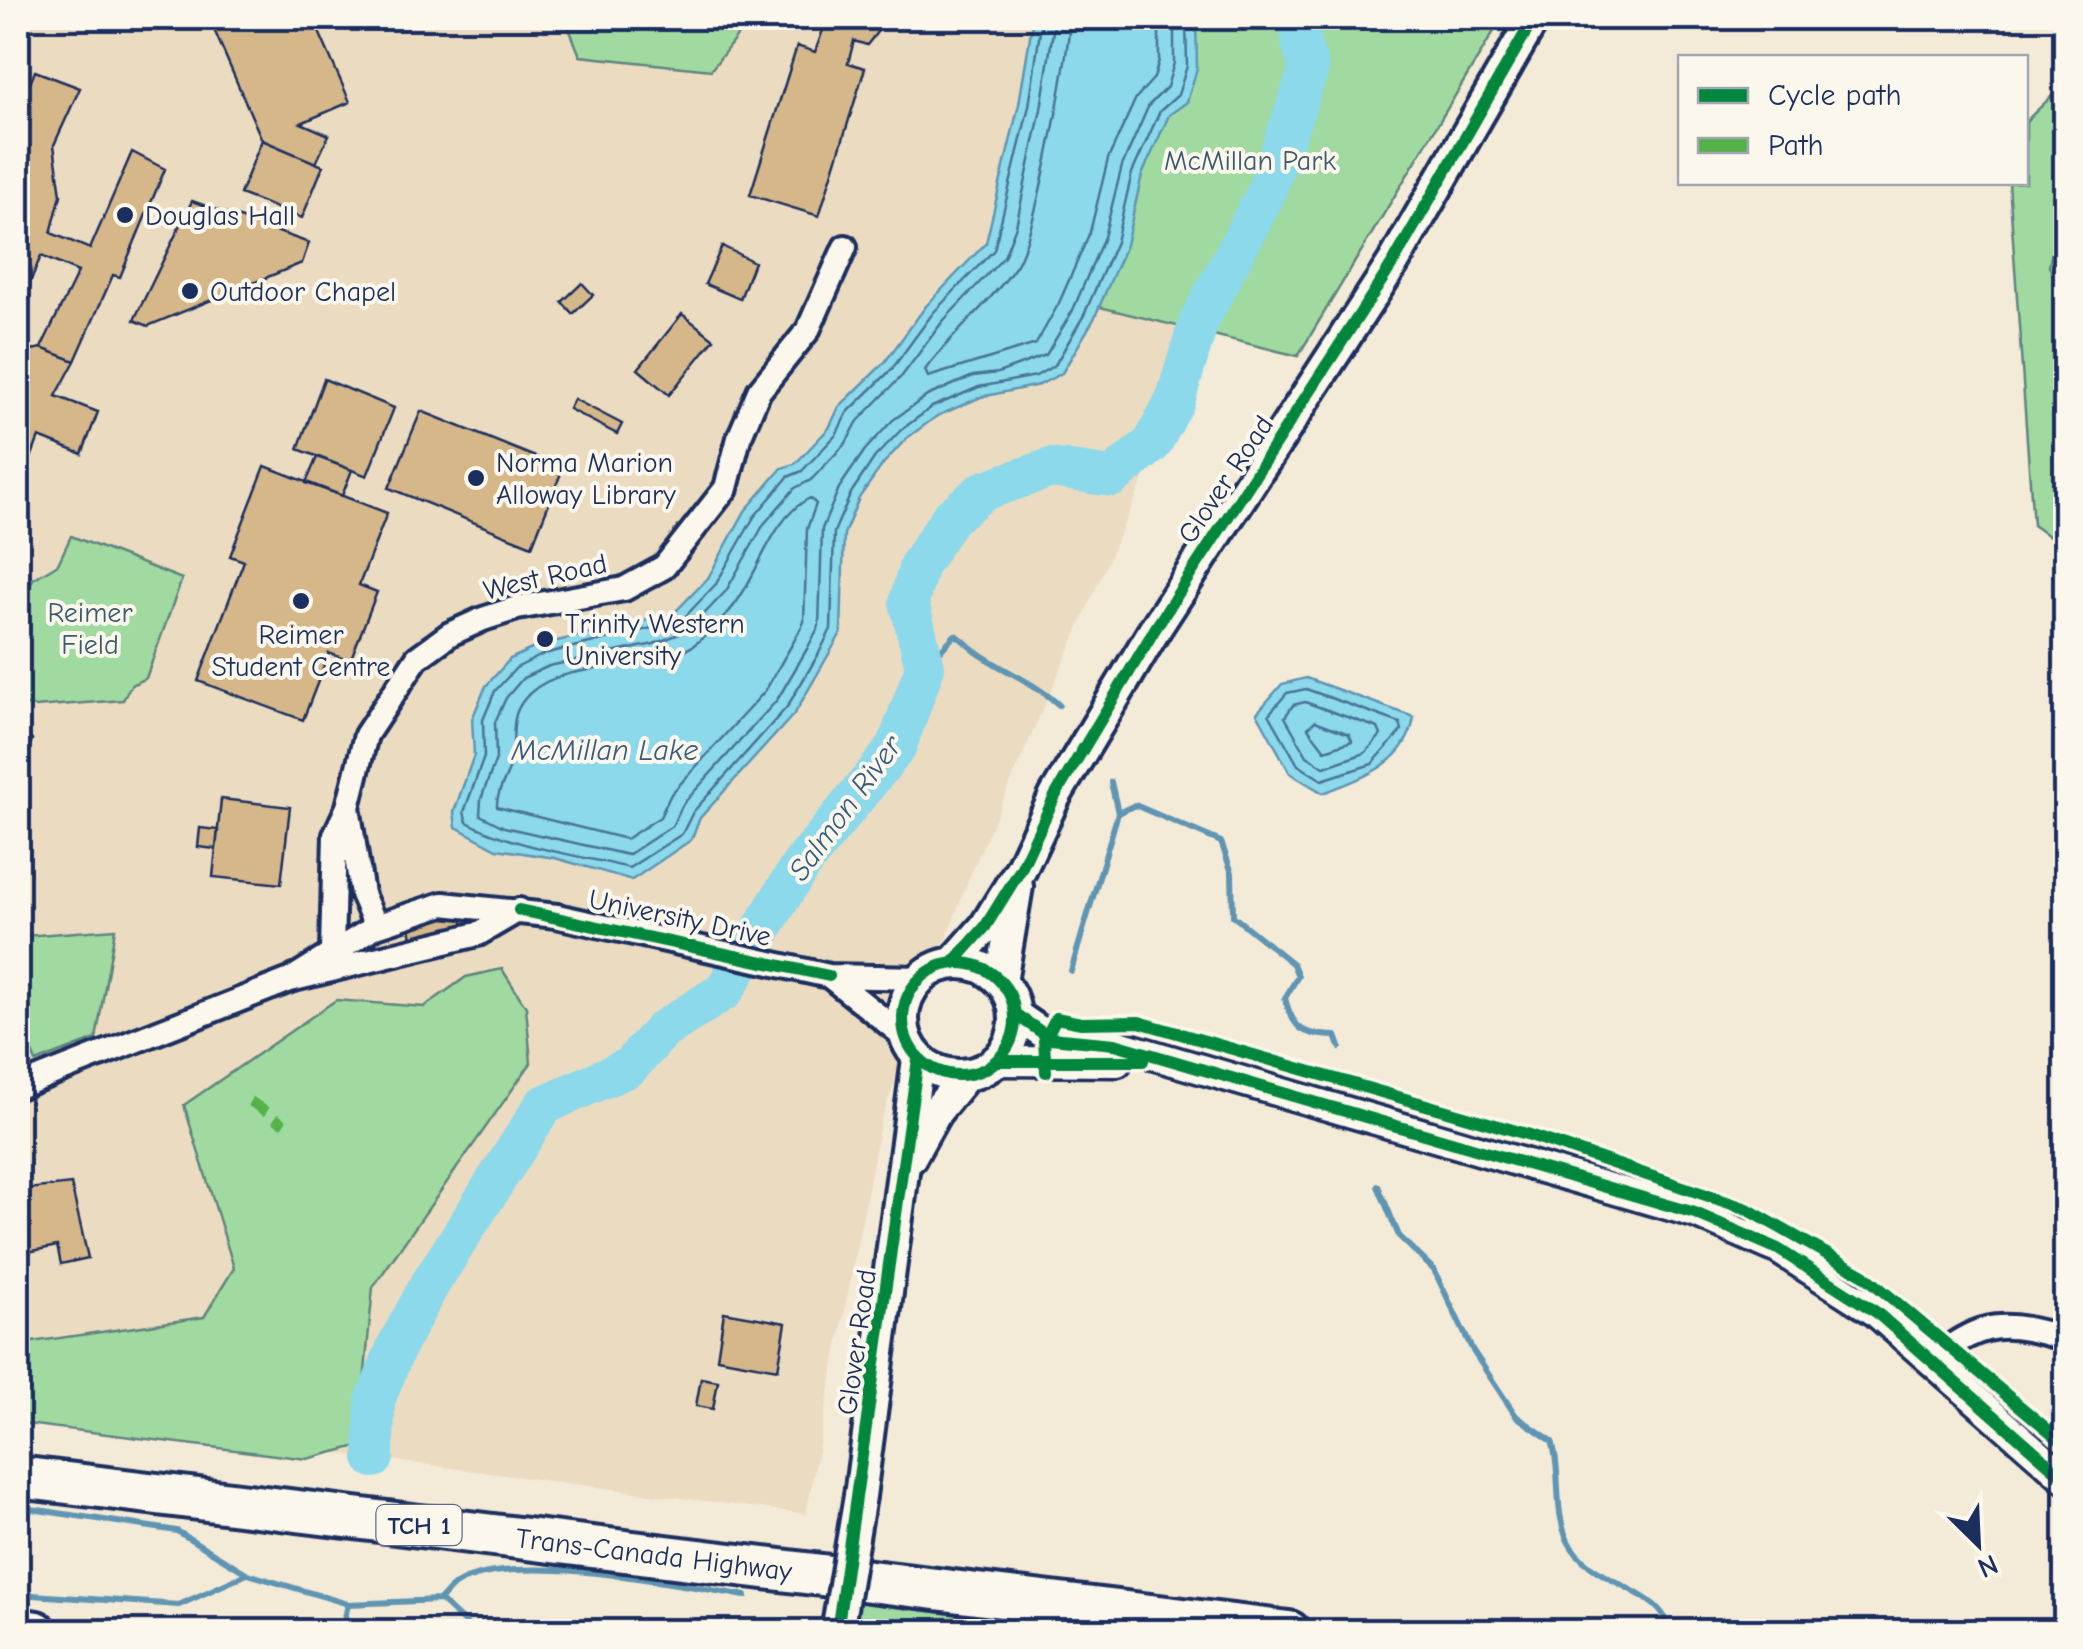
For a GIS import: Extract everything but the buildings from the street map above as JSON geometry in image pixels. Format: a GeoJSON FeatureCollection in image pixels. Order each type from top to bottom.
{"type":"FeatureCollection","features":[{"type":"Feature","properties":{"kind":"highway","name":"Trans-Canada Highway"},"geometry":{"type":"LineString","coordinates":[[18,1478],[1290,1632]]}},
{"type":"Feature","properties":{"kind":"highway"},"geometry":{"type":"LineString","coordinates":[[18,1629],[36,1632]]}},
{"type":"Feature","properties":{"kind":"main road","name":"Glover Road"},"geometry":{"type":"LineString","coordinates":[[953,963],[985,926],[1020,869],[1055,796],[1155,629],[1393,263],[1534,18]]}},
{"type":"Feature","properties":{"kind":"main road","name":"Glover Road"},"geometry":{"type":"LineString","coordinates":[[1001,982],[1020,869]]}},
{"type":"Feature","properties":{"kind":"main road"},"geometry":{"type":"LineString","coordinates":[[953,963],[979,967],[1001,982],[1015,1014],[1008,1048],[996,1062],[966,1076],[932,1070],[912,1048],[904,1006],[920,978],[953,963]]}},
{"type":"Feature","properties":{"kind":"main road","name":"Glover Road"},"geometry":{"type":"LineString","coordinates":[[837,1632],[906,1165],[912,1048]]}},
{"type":"Feature","properties":{"kind":"main road","name":"Glover Road"},"geometry":{"type":"LineString","coordinates":[[906,1165],[935,1113],[966,1076]]}},
{"type":"Feature","properties":{"kind":"street","name":"West Road"},"geometry":{"type":"LineString","coordinates":[[332,951],[335,835],[348,806],[366,736],[417,658],[450,634],[483,619],[517,608],[624,589],[664,567],[726,488],[739,438],[759,391],[808,330],[845,247]]}},
{"type":"Feature","properties":{"kind":"street","name":"West Road"},"geometry":{"type":"LineString","coordinates":[[348,806],[362,894],[376,926]]}},
{"type":"Feature","properties":{"kind":"street","name":"University Drive"},"geometry":{"type":"LineString","coordinates":[[290,980],[376,926],[444,904],[519,910],[824,975],[920,978]]}},
{"type":"Feature","properties":{"kind":"street","name":"University Drive"},"geometry":{"type":"LineString","coordinates":[[18,1087],[290,980],[478,934],[519,910]]}},
{"type":"Feature","properties":{"kind":"street","name":"University Drive"},"geometry":{"type":"LineString","coordinates":[[824,975],[912,1048]]}},
{"type":"Feature","properties":{"kind":"street"},"geometry":{"type":"LineString","coordinates":[[1015,1014],[1040,1034],[1115,1044],[1158,1060],[1695,1213],[1778,1248],[1816,1270],[1933,1359],[2066,1479]]}},
{"type":"Feature","properties":{"kind":"street"},"geometry":{"type":"LineString","coordinates":[[996,1062],[1158,1060]]}},
{"type":"Feature","properties":{"kind":"street"},"geometry":{"type":"LineString","coordinates":[[1933,1359],[1980,1329],[1999,1323],[2066,1339]]}},
{"type":"Feature","properties":{"kind":"shaded area","name":"Trinity Western University"},"geometry":{"type":"Polygon","coordinates":[[[18,18],[1153,18],[1199,321],[1179,399],[968,880],[881,1120],[806,1514],[18,1412],[18,18]]]}},
{"type":"Feature","properties":{"kind":"green space"},"geometry":{"type":"Polygon","coordinates":[[[565,18],[751,18],[711,70],[580,56],[565,18]]]}},
{"type":"Feature","properties":{"kind":"green space","name":"McMillan Park"},"geometry":{"type":"Polygon","coordinates":[[[1153,18],[1502,18],[1298,356],[1043,293],[1153,18]]]}},
{"type":"Feature","properties":{"kind":"green space"},"geometry":{"type":"Polygon","coordinates":[[[2057,91],[2065,96],[2065,192],[2049,266],[2065,301],[2065,548],[2033,525],[2009,185],[2028,185],[2028,119],[2057,91]]]}},
{"type":"Feature","properties":{"kind":"green space","name":"Reimer Field"},"geometry":{"type":"Polygon","coordinates":[[[71,536],[182,579],[146,678],[131,685],[123,700],[35,707],[18,703],[18,615],[33,579],[58,564],[71,536]]]}},
{"type":"Feature","properties":{"kind":"green space"},"geometry":{"type":"Polygon","coordinates":[[[115,929],[96,1039],[36,1062],[24,1032],[15,984],[24,936],[115,929]]]}},
{"type":"Feature","properties":{"kind":"green space"},"geometry":{"type":"Polygon","coordinates":[[[502,969],[526,1007],[531,1063],[373,1287],[358,1446],[307,1459],[18,1423],[18,1344],[204,1317],[234,1268],[184,1105],[336,1000],[424,1007],[466,977],[502,969]]]}},
{"type":"Feature","properties":{"kind":"green space"},"geometry":{"type":"Polygon","coordinates":[[[856,1602],[1087,1631],[851,1632],[856,1602]]]}},
{"type":"Feature","properties":{"kind":"water","name":"McMillan Lake"},"geometry":{"type":"Polygon","coordinates":[[[1033,18],[1196,18],[1197,68],[1187,102],[1169,115],[1142,175],[1126,245],[1094,319],[1062,373],[1039,385],[981,397],[937,416],[907,438],[883,464],[859,498],[844,534],[841,633],[795,713],[700,818],[691,840],[632,880],[555,858],[497,849],[456,827],[454,812],[474,755],[472,719],[486,686],[510,659],[540,645],[673,614],[708,578],[745,511],[782,468],[795,464],[829,428],[839,407],[885,362],[926,306],[986,243],[1019,104],[1033,18]]]}},
{"type":"Feature","properties":{"kind":"water"},"geometry":{"type":"Polygon","coordinates":[[[1306,678],[1414,717],[1402,747],[1380,767],[1323,793],[1290,773],[1257,713],[1282,684],[1306,678]]]}},
{"type":"Feature","properties":{"kind":"waterway","name":"Salmon River"},"geometry":{"type":"LineString","coordinates":[[374,1458],[375,1401],[397,1345],[430,1284],[544,1105],[629,1067],[663,1030],[724,991],[800,866],[896,748],[925,667],[909,602],[919,565],[950,518],[983,491],[1051,468],[1112,477],[1152,444],[1175,401],[1199,321],[1265,195],[1309,69],[1301,42],[1300,18]]}},
{"type":"Feature","properties":{"kind":"waterway"},"geometry":{"type":"LineString","coordinates":[[925,667],[955,635],[1059,705]]}},
{"type":"Feature","properties":{"kind":"waterway"},"geometry":{"type":"LineString","coordinates":[[1111,782],[1118,813],[1135,805],[1221,842],[1232,873],[1233,916],[1293,964],[1298,976],[1285,998],[1292,1018],[1308,1032],[1336,1036],[1340,1047]]}},
{"type":"Feature","properties":{"kind":"waterway"},"geometry":{"type":"LineString","coordinates":[[1071,971],[1118,813]]}},
{"type":"Feature","properties":{"kind":"waterway"},"geometry":{"type":"LineString","coordinates":[[1378,1186],[1399,1236],[1434,1270],[1473,1351],[1516,1416],[1552,1441],[1561,1517],[1568,1541],[1589,1565],[1646,1599],[1665,1618]]}},
{"type":"Feature","properties":{"kind":"waterway"},"geometry":{"type":"LineString","coordinates":[[18,1507],[177,1531],[248,1574],[348,1604],[440,1600],[456,1584],[482,1574],[516,1570],[598,1573],[746,1596]]}},
{"type":"Feature","properties":{"kind":"waterway"},"geometry":{"type":"LineString","coordinates":[[18,1594],[179,1605],[247,1574]]}},
{"type":"Feature","properties":{"kind":"waterway"},"geometry":{"type":"LineString","coordinates":[[440,1600],[475,1632]]}},
{"type":"Feature","properties":{"kind":"waterway"},"geometry":{"type":"LineString","coordinates":[[342,1632],[348,1604]]}},
{"type":"Feature","properties":{"kind":"waterway"},"geometry":{"type":"LineString","coordinates":[[1029,1632],[1030,1625]]}},
{"type":"Feature","properties":{"kind":"marked path"},"geometry":{"type":"LineString","coordinates":[[250,1101],[284,1124]]}},
{"type":"Feature","properties":{"kind":"cycle path"},"geometry":{"type":"LineString","coordinates":[[953,963],[985,927],[1021,869],[1055,796],[1155,629],[1393,263],[1534,18]]}},
{"type":"Feature","properties":{"kind":"cycle path"},"geometry":{"type":"LineString","coordinates":[[519,910],[829,976]]}},
{"type":"Feature","properties":{"kind":"cycle path"},"geometry":{"type":"LineString","coordinates":[[959,963],[980,967],[999,979],[1011,998],[1015,1019],[1011,1040],[999,1059],[980,1071],[959,1075],[938,1071],[919,1059],[907,1040],[903,1019],[907,998],[919,979],[938,967],[959,963]]}},
{"type":"Feature","properties":{"kind":"cycle path"},"geometry":{"type":"LineString","coordinates":[[1015,1014],[1050,1038],[1115,1044],[1695,1213],[1778,1249],[1876,1312],[2066,1479]]}},
{"type":"Feature","properties":{"kind":"cycle path"},"geometry":{"type":"LineString","coordinates":[[1046,1072],[1044,1041],[1056,1018],[1081,1023],[1139,1022],[1530,1135],[1747,1209],[1864,1275],[2066,1445]]}},
{"type":"Feature","properties":{"kind":"cycle path"},"geometry":{"type":"LineString","coordinates":[[837,1632],[918,1059]]}},
{"type":"Feature","properties":{"kind":"cycle path"},"geometry":{"type":"LineString","coordinates":[[997,1061],[1143,1061]]}},
{"type":"Feature","properties":{"kind":"place","name":"Douglas Hall"},"geometry":{"type":"Point","coordinates":[125,215]}},
{"type":"Feature","properties":{"kind":"place","name":"Outdoor Chapel"},"geometry":{"type":"Point","coordinates":[190,291]}},
{"type":"Feature","properties":{"kind":"place","name":"Norma Marion Alloway Library"},"geometry":{"type":"Point","coordinates":[476,478]}},
{"type":"Feature","properties":{"kind":"place","name":"Reimer Student Centre"},"geometry":{"type":"Point","coordinates":[301,601]}},
{"type":"Feature","properties":{"kind":"place","name":"Trinity Western University"},"geometry":{"type":"Point","coordinates":[545,639]}}]}
